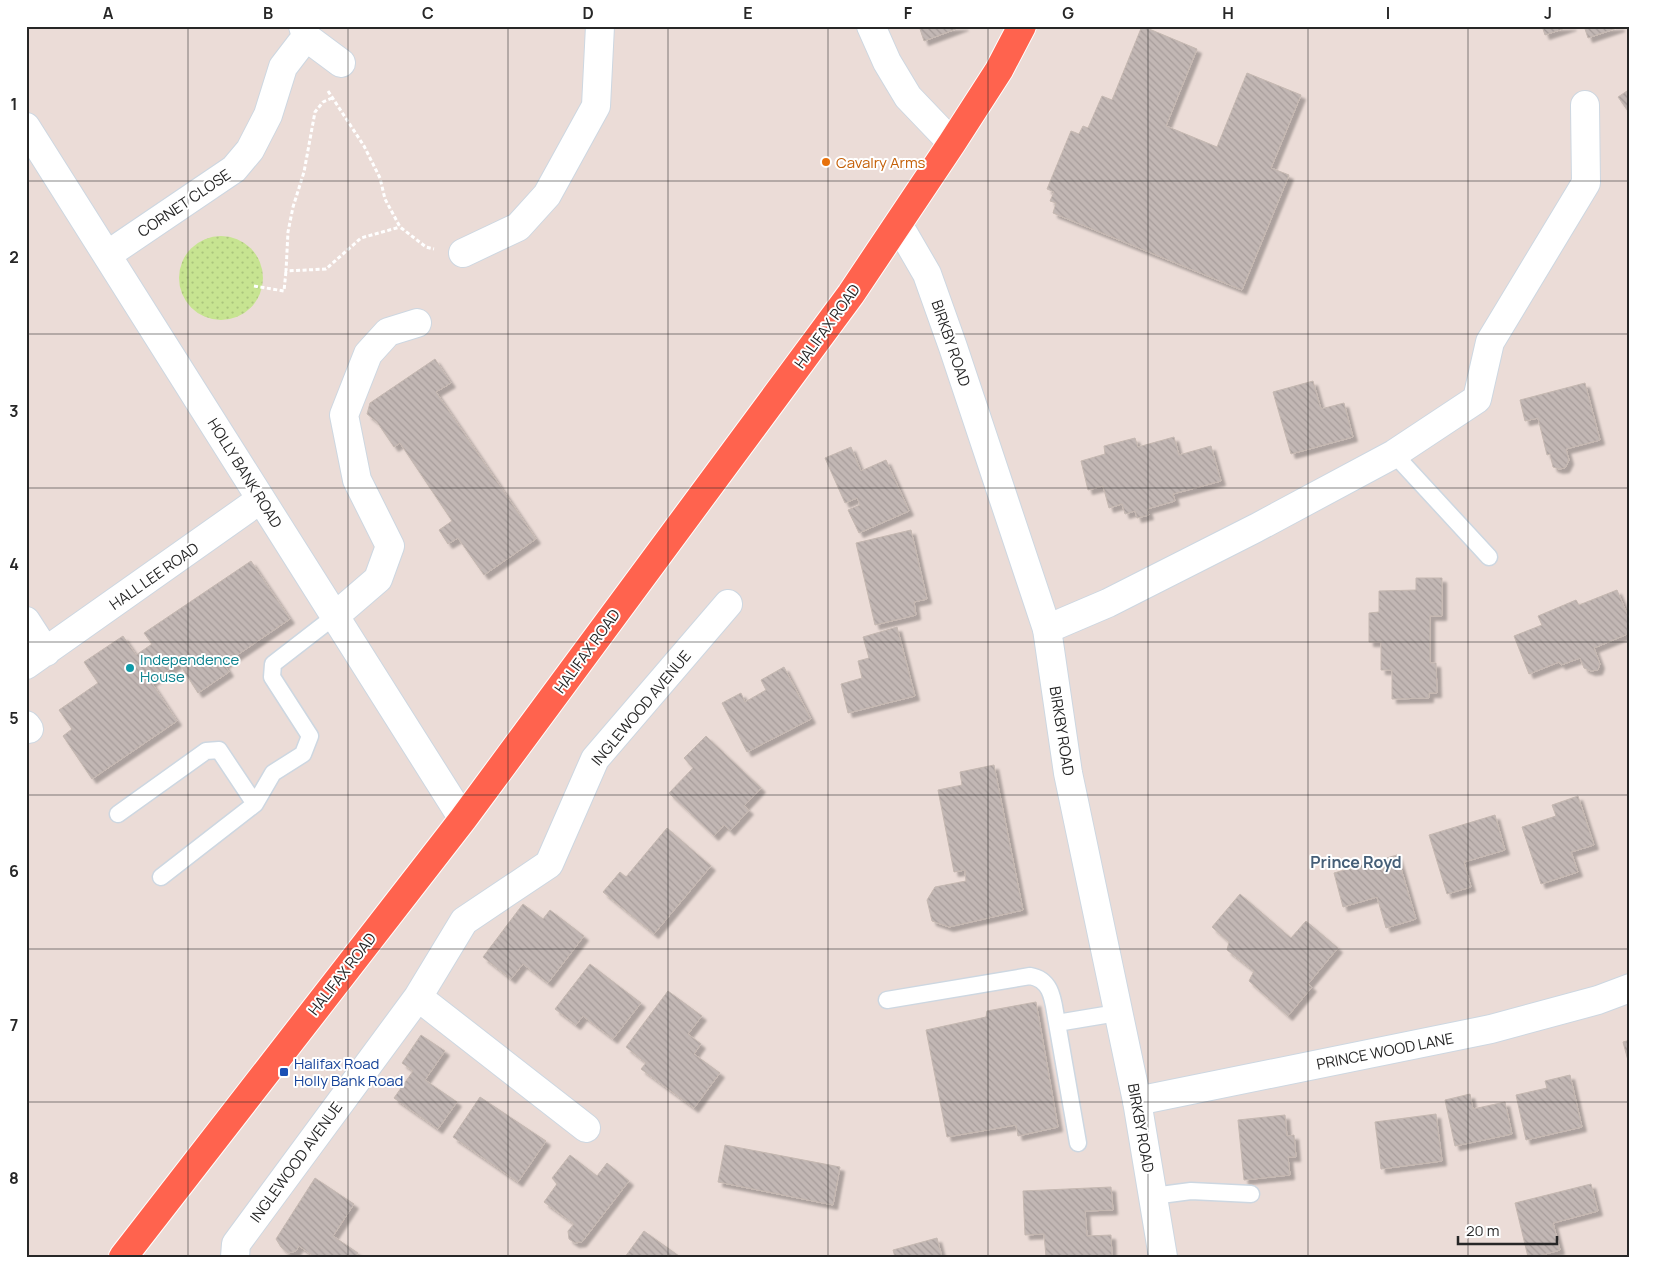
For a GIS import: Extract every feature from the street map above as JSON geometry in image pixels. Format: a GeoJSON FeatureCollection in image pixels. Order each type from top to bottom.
{"type":"FeatureCollection","features":[{"type":"Feature","properties":{"kind":"highway","name":"HALIFAX ROAD"},"geometry":{"type":"LineString","coordinates":[[123,1257],[463,819],[850,294],[999,70],[1022,26]]}},
{"type":"Feature","properties":{"kind":"street"},"geometry":{"type":"LineString","coordinates":[[463,253],[518,227],[547,196],[596,106],[600,26]]}},
{"type":"Feature","properties":{"kind":"street"},"geometry":{"type":"LineString","coordinates":[[871,26],[887,62],[908,97],[952,143]]}},
{"type":"Feature","properties":{"kind":"street","name":"CORNET CLOSE"},"geometry":{"type":"LineString","coordinates":[[107,255],[234,169],[250,150],[268,115],[283,67],[305,32],[341,63]]}},
{"type":"Feature","properties":{"kind":"street"},"geometry":{"type":"LineString","coordinates":[[1047,629],[1116,599],[1256,528],[1394,454],[1478,399],[1490,342],[1586,183],[1585,105]]}},
{"type":"Feature","properties":{"kind":"street","name":"HOLLY BANK ROAD"},"geometry":{"type":"LineString","coordinates":[[26,127],[463,819]]}},
{"type":"Feature","properties":{"kind":"street","name":"BIRKBY ROAD"},"geometry":{"type":"LineString","coordinates":[[898,224],[927,274],[1047,629],[1068,772],[1117,1013],[1137,1101],[1163,1257]]}},
{"type":"Feature","properties":{"kind":"street"},"geometry":{"type":"LineString","coordinates":[[335,616],[378,579],[390,546],[357,480],[344,415],[368,354],[388,332],[417,324]]}},
{"type":"Feature","properties":{"kind":"street","name":"HALL LEE ROAD"},"geometry":{"type":"LineString","coordinates":[[26,621],[36,659],[262,499]]}},
{"type":"Feature","properties":{"kind":"street","name":"INGLEWOOD AVENUE"},"geometry":{"type":"LineString","coordinates":[[235,1257],[236,1244],[418,998],[464,922],[550,864],[595,759],[728,604]]}},
{"type":"Feature","properties":{"kind":"street","name":"PRINCE WOOD LANE"},"geometry":{"type":"LineString","coordinates":[[1137,1101],[1491,1030],[1598,1000],[1630,988]]}},
{"type":"Feature","properties":{"kind":"street"},"geometry":{"type":"LineString","coordinates":[[418,998],[586,1128]]}},
{"type":"Feature","properties":{"kind":"lane"},"geometry":{"type":"LineString","coordinates":[[1394,454],[1489,557]]}},
{"type":"Feature","properties":{"kind":"lane"},"geometry":{"type":"LineString","coordinates":[[161,877],[255,804],[273,773],[303,754],[310,736],[272,677],[273,664],[335,616]]}},
{"type":"Feature","properties":{"kind":"lane"},"geometry":{"type":"LineString","coordinates":[[118,814],[206,751],[219,750],[255,804]]}},
{"type":"Feature","properties":{"kind":"lane"},"geometry":{"type":"LineString","coordinates":[[887,1000],[1030,976],[1040,978],[1051,993],[1078,1143]]}},
{"type":"Feature","properties":{"kind":"lane"},"geometry":{"type":"LineString","coordinates":[[1056,1024],[1117,1013]]}},
{"type":"Feature","properties":{"kind":"lane"},"geometry":{"type":"LineString","coordinates":[[1153,1196],[1191,1191],[1251,1194]]}},
{"type":"Feature","properties":{"kind":"path"},"geometry":{"type":"LineString","coordinates":[[341,63],[328,72],[324,83],[364,146],[380,178],[385,199],[400,227],[426,247],[446,252],[463,253]]}},
{"type":"Feature","properties":{"kind":"path"},"geometry":{"type":"LineString","coordinates":[[254,286],[284,291],[288,232],[293,207],[304,172],[315,112],[323,102],[332,98]]}},
{"type":"Feature","properties":{"kind":"path"},"geometry":{"type":"LineString","coordinates":[[286,271],[326,269],[361,238],[400,227]]}},
{"type":"Feature","properties":{"kind":"green space"},"geometry":{"type":"Polygon","coordinates":[[[221,236],[237,239],[251,248],[260,262],[263,278],[260,294],[251,308],[237,317],[221,320],[205,317],[191,308],[182,294],[179,278],[182,262],[191,248],[205,239],[221,236]]]}},
{"type":"Feature","properties":{"kind":"building"},"geometry":{"type":"Polygon","coordinates":[[[919,26],[964,26],[924,41],[919,26]]]}},
{"type":"Feature","properties":{"kind":"building"},"geometry":{"type":"Polygon","coordinates":[[[1142,26],[1197,49],[1166,126],[1217,147],[1247,73],[1301,95],[1271,168],[1289,175],[1242,290],[1053,213],[1056,203],[1050,201],[1054,192],[1047,189],[1071,131],[1079,134],[1083,126],[1088,128],[1102,96],[1112,100],[1142,26]]]}},
{"type":"Feature","properties":{"kind":"building"},"geometry":{"type":"Polygon","coordinates":[[[1542,26],[1572,26],[1545,35],[1542,26]]]}},
{"type":"Feature","properties":{"kind":"building"},"geometry":{"type":"Polygon","coordinates":[[[1584,26],[1620,26],[1620,27],[1588,38],[1584,26]]]}},
{"type":"Feature","properties":{"kind":"building"},"geometry":{"type":"Polygon","coordinates":[[[1630,89],[1630,114],[1618,97],[1630,89]]]}},
{"type":"Feature","properties":{"kind":"building"},"geometry":{"type":"Polygon","coordinates":[[[435,359],[451,383],[436,392],[536,539],[484,575],[458,538],[448,544],[439,530],[452,521],[400,443],[394,447],[377,422],[367,414],[370,403],[435,359]]]}},
{"type":"Feature","properties":{"kind":"building"},"geometry":{"type":"Polygon","coordinates":[[[1313,381],[1321,409],[1344,403],[1353,437],[1291,454],[1273,392],[1313,381]]]}},
{"type":"Feature","properties":{"kind":"building"},"geometry":{"type":"Polygon","coordinates":[[[1585,383],[1600,440],[1566,449],[1569,460],[1565,468],[1553,467],[1550,454],[1547,455],[1538,418],[1525,421],[1520,400],[1585,383]]]}},
{"type":"Feature","properties":{"kind":"building"},"geometry":{"type":"Polygon","coordinates":[[[1174,437],[1179,455],[1211,446],[1221,481],[1173,494],[1175,501],[1147,509],[1149,515],[1137,518],[1135,511],[1125,514],[1122,504],[1109,508],[1103,486],[1088,490],[1081,461],[1105,454],[1104,446],[1135,438],[1138,447],[1174,437]]]}},
{"type":"Feature","properties":{"kind":"building"},"geometry":{"type":"Polygon","coordinates":[[[851,447],[861,471],[886,460],[909,511],[859,533],[848,510],[860,505],[857,498],[845,503],[825,458],[851,447]]]}},
{"type":"Feature","properties":{"kind":"building"},"geometry":{"type":"Polygon","coordinates":[[[911,530],[927,599],[914,602],[916,615],[875,625],[856,543],[911,530]]]}},
{"type":"Feature","properties":{"kind":"building","name":"Independence House"},"geometry":{"type":"Polygon","coordinates":[[[251,561],[290,619],[224,664],[229,672],[198,693],[179,663],[151,682],[177,721],[92,779],[63,736],[72,729],[59,710],[98,683],[84,662],[123,636],[136,655],[152,644],[144,633],[251,561]]]}},
{"type":"Feature","properties":{"kind":"building"},"geometry":{"type":"Polygon","coordinates":[[[1416,578],[1442,578],[1442,616],[1430,616],[1430,663],[1436,663],[1437,693],[1429,693],[1429,698],[1392,699],[1392,670],[1381,670],[1381,642],[1369,642],[1369,613],[1379,612],[1379,591],[1416,590],[1416,578]]]}},
{"type":"Feature","properties":{"kind":"building"},"geometry":{"type":"Polygon","coordinates":[[[1617,590],[1630,621],[1630,633],[1594,648],[1600,664],[1598,670],[1591,671],[1584,668],[1580,658],[1561,665],[1559,662],[1529,674],[1514,636],[1542,625],[1538,616],[1576,600],[1579,605],[1617,590]]]}},
{"type":"Feature","properties":{"kind":"building"},"geometry":{"type":"Polygon","coordinates":[[[897,627],[915,696],[848,713],[841,684],[862,678],[858,661],[869,658],[863,637],[897,627]]]}},
{"type":"Feature","properties":{"kind":"building"},"geometry":{"type":"Polygon","coordinates":[[[784,667],[811,719],[747,752],[722,703],[741,693],[745,702],[766,690],[761,680],[784,667]]]}},
{"type":"Feature","properties":{"kind":"building"},"geometry":{"type":"Polygon","coordinates":[[[706,736],[761,788],[744,806],[749,810],[730,831],[724,825],[714,836],[669,793],[693,768],[684,758],[706,736]]]}},
{"type":"Feature","properties":{"kind":"building"},"geometry":{"type":"Polygon","coordinates":[[[994,765],[1023,910],[949,927],[932,921],[927,900],[935,887],[966,881],[965,870],[954,872],[938,790],[962,785],[960,772],[994,765]]]}},
{"type":"Feature","properties":{"kind":"building"},"geometry":{"type":"Polygon","coordinates":[[[1578,796],[1594,845],[1571,852],[1578,872],[1541,884],[1522,827],[1556,816],[1552,805],[1578,796]]]}},
{"type":"Feature","properties":{"kind":"building"},"geometry":{"type":"Polygon","coordinates":[[[1495,815],[1505,850],[1464,862],[1471,887],[1447,894],[1429,835],[1495,815]]]}},
{"type":"Feature","properties":{"kind":"building"},"geometry":{"type":"Polygon","coordinates":[[[667,828],[711,866],[654,934],[603,892],[620,872],[626,877],[667,828]]]}},
{"type":"Feature","properties":{"kind":"building"},"geometry":{"type":"Polygon","coordinates":[[[1397,855],[1416,919],[1386,928],[1377,897],[1343,907],[1334,873],[1397,855]]]}},
{"type":"Feature","properties":{"kind":"building"},"geometry":{"type":"Polygon","coordinates":[[[1240,894],[1291,938],[1306,921],[1338,948],[1308,984],[1312,987],[1288,1016],[1249,981],[1254,971],[1227,950],[1229,942],[1212,927],[1240,894]]]}},
{"type":"Feature","properties":{"kind":"building"},"geometry":{"type":"Polygon","coordinates":[[[523,904],[543,919],[550,910],[584,936],[548,983],[523,964],[511,979],[483,957],[523,904]]]}},
{"type":"Feature","properties":{"kind":"building"},"geometry":{"type":"Polygon","coordinates":[[[590,964],[641,1003],[613,1039],[583,1016],[576,1025],[555,1009],[590,964]]]}},
{"type":"Feature","properties":{"kind":"building"},"geometry":{"type":"Polygon","coordinates":[[[668,991],[702,1016],[688,1034],[701,1044],[694,1054],[720,1073],[694,1108],[641,1069],[646,1063],[626,1047],[668,991]]]}},
{"type":"Feature","properties":{"kind":"building"},"geometry":{"type":"Polygon","coordinates":[[[1036,1002],[1058,1127],[1018,1136],[1016,1125],[947,1137],[926,1030],[986,1017],[987,1011],[1036,1002]]]}},
{"type":"Feature","properties":{"kind":"building"},"geometry":{"type":"Polygon","coordinates":[[[421,1035],[445,1051],[425,1080],[457,1102],[438,1129],[394,1098],[413,1071],[402,1063],[421,1035]]]}},
{"type":"Feature","properties":{"kind":"building"},"geometry":{"type":"Polygon","coordinates":[[[1630,1040],[1630,1068],[1623,1042],[1630,1040]]]}},
{"type":"Feature","properties":{"kind":"building"},"geometry":{"type":"Polygon","coordinates":[[[1570,1075],[1582,1127],[1526,1140],[1516,1095],[1547,1088],[1545,1081],[1570,1075]]]}},
{"type":"Feature","properties":{"kind":"building"},"geometry":{"type":"Polygon","coordinates":[[[1470,1094],[1473,1109],[1505,1102],[1512,1134],[1455,1146],[1445,1100],[1470,1094]]]}},
{"type":"Feature","properties":{"kind":"building"},"geometry":{"type":"Polygon","coordinates":[[[480,1097],[546,1141],[518,1182],[453,1137],[480,1097]]]}},
{"type":"Feature","properties":{"kind":"building"},"geometry":{"type":"Polygon","coordinates":[[[1436,1114],[1442,1161],[1381,1169],[1375,1122],[1436,1114]]]}},
{"type":"Feature","properties":{"kind":"building"},"geometry":{"type":"Polygon","coordinates":[[[1285,1115],[1287,1136],[1294,1135],[1296,1157],[1288,1157],[1290,1175],[1244,1180],[1238,1120],[1285,1115]]]}},
{"type":"Feature","properties":{"kind":"building"},"geometry":{"type":"Polygon","coordinates":[[[725,1145],[840,1167],[833,1205],[718,1182],[725,1145]]]}},
{"type":"Feature","properties":{"kind":"building"},"geometry":{"type":"Polygon","coordinates":[[[570,1155],[597,1176],[607,1163],[629,1181],[582,1242],[575,1243],[569,1239],[568,1231],[574,1224],[544,1202],[557,1184],[552,1178],[570,1155]]]}},
{"type":"Feature","properties":{"kind":"building"},"geometry":{"type":"Polygon","coordinates":[[[315,1178],[354,1204],[333,1236],[358,1253],[355,1257],[315,1257],[299,1246],[296,1251],[288,1253],[276,1239],[315,1178]]]}},
{"type":"Feature","properties":{"kind":"building"},"geometry":{"type":"Polygon","coordinates":[[[1591,1184],[1598,1211],[1553,1223],[1560,1250],[1528,1257],[1515,1203],[1591,1184]]]}},
{"type":"Feature","properties":{"kind":"building"},"geometry":{"type":"Polygon","coordinates":[[[1111,1187],[1113,1210],[1085,1211],[1087,1236],[1111,1235],[1112,1257],[1046,1257],[1044,1234],[1025,1235],[1023,1191],[1111,1187]]]}},
{"type":"Feature","properties":{"kind":"building"},"geometry":{"type":"Polygon","coordinates":[[[644,1231],[679,1256],[679,1257],[625,1257],[644,1231]]]}},
{"type":"Feature","properties":{"kind":"building"},"geometry":{"type":"Polygon","coordinates":[[[937,1238],[942,1257],[895,1257],[893,1250],[937,1238]]]}},
{"type":"Feature","properties":{"kind":"place","name":"Cavalry Arms"},"geometry":{"type":"Point","coordinates":[826,162]}},
{"type":"Feature","properties":{"kind":"place","name":"Independence House"},"geometry":{"type":"Point","coordinates":[130,668]}},
{"type":"Feature","properties":{"kind":"place","name":"Halifax Road Holly Bank Road"},"geometry":{"type":"Point","coordinates":[284,1072]}},
{"type":"Feature","properties":{"kind":"district","name":"Prince Royd"},"geometry":{"type":"Point","coordinates":[1356,862]}}]}
